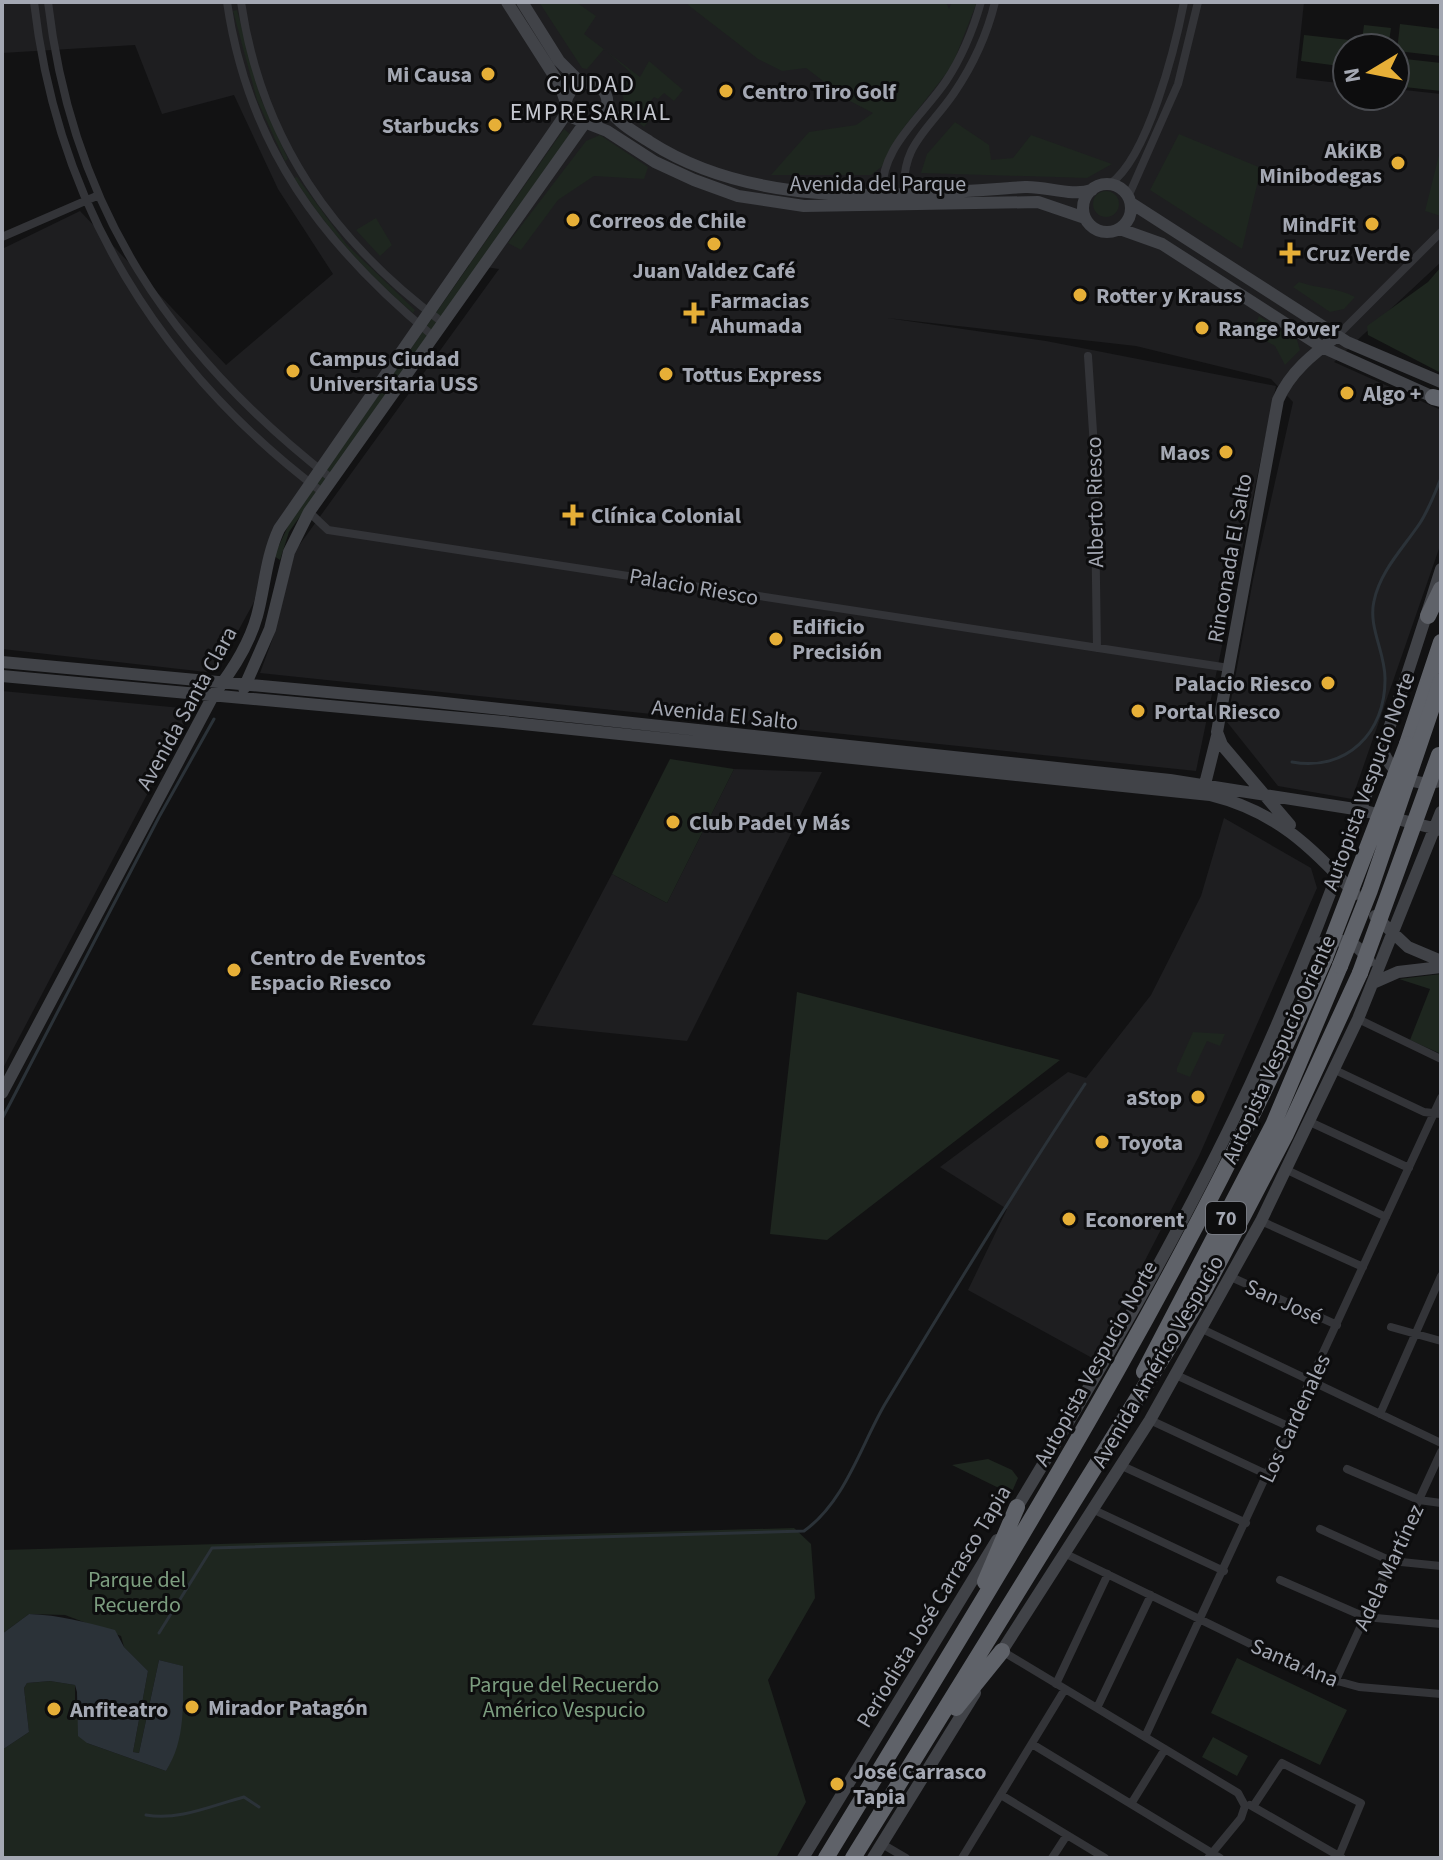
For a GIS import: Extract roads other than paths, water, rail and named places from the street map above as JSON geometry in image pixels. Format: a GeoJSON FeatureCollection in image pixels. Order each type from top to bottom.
{"type":"FeatureCollection","features":[{"type":"Feature","properties":{"kind":"highway"},"geometry":{"type":"LineString","coordinates":[[1428,616],[1441,589]]}},
{"type":"Feature","properties":{"kind":"highway","name":"Autopista Vespucio Norte"},"geometry":{"type":"LineString","coordinates":[[826,1858],[1105,1396],[1243,1135],[1325,958],[1407,744],[1441,642]]}},
{"type":"Feature","properties":{"kind":"highway","name":"Autopista Vespucio Oriente"},"geometry":{"type":"LineString","coordinates":[[1100,1463],[1273,1125],[1370,890],[1441,681]]}},
{"type":"Feature","properties":{"kind":"highway"},"geometry":{"type":"LineString","coordinates":[[1100,1463],[1233,1238],[1367,978],[1440,752]]}},
{"type":"Feature","properties":{"kind":"highway","name":"70"},"geometry":{"type":"LineString","coordinates":[[853,1858],[1100,1463]]}},
{"type":"Feature","properties":{"kind":"highway"},"geometry":{"type":"LineString","coordinates":[[965,1629],[1017,1507]]}},
{"type":"Feature","properties":{"kind":"highway"},"geometry":{"type":"LineString","coordinates":[[918,1751],[1002,1651]]}},
{"type":"Feature","properties":{"kind":"main road"},"geometry":{"type":"LineString","coordinates":[[507,2],[560,85],[567,108],[576,121],[587,124],[601,119],[608,108],[607,95],[599,85],[580,82],[559,61],[522,2]]}},
{"type":"Feature","properties":{"kind":"main road"},"geometry":{"type":"LineString","coordinates":[[567,108],[569,91],[580,82]]}},
{"type":"Feature","properties":{"kind":"main road","name":"Avenida Santa Clara"},"geometry":{"type":"LineString","coordinates":[[2,1093],[255,622],[275,538],[567,108]]}},
{"type":"Feature","properties":{"kind":"main road","name":"Avenida del Parque"},"geometry":{"type":"LineString","coordinates":[[608,108],[621,122],[660,149],[732,180],[782,191],[884,199]]}},
{"type":"Feature","properties":{"kind":"main road","name":"Avenida Santa Clara"},"geometry":{"type":"LineString","coordinates":[[240,697],[267,639],[289,552],[309,512],[442,322],[587,124]]}},
{"type":"Feature","properties":{"kind":"main road","name":"Avenida del Parque"},"geometry":{"type":"LineString","coordinates":[[587,124],[607,131],[674,172],[738,196],[793,205],[1025,187],[1092,190]]}},
{"type":"Feature","properties":{"kind":"main road"},"geometry":{"type":"LineString","coordinates":[[1110,184],[1121,188],[1129,200],[1337,336],[1439,392],[1322,347],[1162,244],[1120,229],[1101,232],[1085,218],[1084,203],[1092,190],[1110,184]]}},
{"type":"Feature","properties":{"kind":"main road","name":"Avenida del Parque"},"geometry":{"type":"LineString","coordinates":[[905,198],[1038,202],[1085,218]]}},
{"type":"Feature","properties":{"kind":"main road"},"geometry":{"type":"LineString","coordinates":[[1120,229],[1130,217],[1129,200]]}},
{"type":"Feature","properties":{"kind":"main road","name":"Rinconada El Salto"},"geometry":{"type":"LineString","coordinates":[[1205,784],[1217,736],[1278,400],[1285,384],[1337,336]]}},
{"type":"Feature","properties":{"kind":"main road"},"geometry":{"type":"LineString","coordinates":[[1361,810],[1428,616],[1441,569]]}},
{"type":"Feature","properties":{"kind":"main road","name":"Avenida El Salto"},"geometry":{"type":"LineString","coordinates":[[2,662],[225,681],[1205,784],[1361,810],[1438,829]]}},
{"type":"Feature","properties":{"kind":"main road","name":"Avenida El Salto"},"geometry":{"type":"LineString","coordinates":[[2,676],[214,694],[1186,792],[1239,804],[1302,838],[1393,936],[1415,952],[1441,964]]}},
{"type":"Feature","properties":{"kind":"main road"},"geometry":{"type":"LineString","coordinates":[[1217,736],[1263,795],[1302,838]]}},
{"type":"Feature","properties":{"kind":"main road"},"geometry":{"type":"LineString","coordinates":[[1382,749],[1401,776],[1421,784],[1441,781]]}},
{"type":"Feature","properties":{"kind":"main road","name":"Periodista José Carrasco Tapia"},"geometry":{"type":"LineString","coordinates":[[803,1858],[1115,1345],[1206,1173],[1265,1052],[1361,810]]}},
{"type":"Feature","properties":{"kind":"main road","name":"Avenida Américo Vespucio"},"geometry":{"type":"LineString","coordinates":[[873,1858],[1150,1420],[1231,1277],[1335,1070],[1358,1019],[1367,978],[1393,936],[1438,829],[1441,812]]}},
{"type":"Feature","properties":{"kind":"main road"},"geometry":{"type":"LineString","coordinates":[[1371,911],[1390,919],[1402,912]]}},
{"type":"Feature","properties":{"kind":"main road"},"geometry":{"type":"LineString","coordinates":[[1304,957],[1321,942],[1349,942],[1367,956],[1367,978],[1441,964]]}},
{"type":"Feature","properties":{"kind":"street"},"geometry":{"type":"LineString","coordinates":[[34,2],[54,108],[86,201],[135,293],[203,385],[255,437],[322,492]]}},
{"type":"Feature","properties":{"kind":"street"},"geometry":{"type":"LineString","coordinates":[[48,2],[66,102],[99,195],[148,288],[214,374],[332,479]]}},
{"type":"Feature","properties":{"kind":"street"},"geometry":{"type":"LineString","coordinates":[[884,199],[883,178],[900,139],[946,81],[969,38],[981,2]]}},
{"type":"Feature","properties":{"kind":"street"},"geometry":{"type":"LineString","coordinates":[[905,198],[905,163],[912,146],[954,93],[981,44],[995,2]]}},
{"type":"Feature","properties":{"kind":"street"},"geometry":{"type":"LineString","coordinates":[[1110,184],[1124,170],[1155,106],[1171,62],[1184,2]]}},
{"type":"Feature","properties":{"kind":"street"},"geometry":{"type":"LineString","coordinates":[[1129,200],[1178,84],[1198,2]]}},
{"type":"Feature","properties":{"kind":"street"},"geometry":{"type":"LineString","coordinates":[[433,336],[345,256],[289,180],[246,83],[228,5],[241,4],[257,73],[300,173],[355,247],[442,322]]}},
{"type":"Feature","properties":{"kind":"street"},"geometry":{"type":"LineString","coordinates":[[978,13],[982,21],[991,19]]}},
{"type":"Feature","properties":{"kind":"street"},"geometry":{"type":"LineString","coordinates":[[37,22],[42,16],[50,19]]}},
{"type":"Feature","properties":{"kind":"street"},"geometry":{"type":"LineString","coordinates":[[969,38],[978,35],[981,44]]}},
{"type":"Feature","properties":{"kind":"street"},"geometry":{"type":"LineString","coordinates":[[282,166],[293,159]]}},
{"type":"Feature","properties":{"kind":"street"},"geometry":{"type":"LineString","coordinates":[[289,180],[300,173]]}},
{"type":"Feature","properties":{"kind":"street"},"geometry":{"type":"LineString","coordinates":[[2,237],[99,195]]}},
{"type":"Feature","properties":{"kind":"street"},"geometry":{"type":"LineString","coordinates":[[1337,336],[1441,232]]}},
{"type":"Feature","properties":{"kind":"street","name":"Alberto Riesco"},"geometry":{"type":"LineString","coordinates":[[1088,356],[1094,447],[1097,648]]}},
{"type":"Feature","properties":{"kind":"street"},"geometry":{"type":"LineString","coordinates":[[193,374],[201,370],[204,363]]}},
{"type":"Feature","properties":{"kind":"street"},"geometry":{"type":"LineString","coordinates":[[203,385],[205,377],[214,374]]}},
{"type":"Feature","properties":{"kind":"street","name":"Palacio Riesco"},"geometry":{"type":"LineString","coordinates":[[309,512],[328,530],[1229,668]]}},
{"type":"Feature","properties":{"kind":"street"},"geometry":{"type":"LineString","coordinates":[[1358,1019],[1441,1059]]}},
{"type":"Feature","properties":{"kind":"street"},"geometry":{"type":"LineString","coordinates":[[1335,1070],[1424,1112],[1438,1113]]}},
{"type":"Feature","properties":{"kind":"street","name":"Los Cardenales"},"geometry":{"type":"LineString","coordinates":[[1145,1737],[1409,1168],[1438,1113],[1441,1098]]}},
{"type":"Feature","properties":{"kind":"street"},"geometry":{"type":"LineString","coordinates":[[1310,1122],[1409,1168]]}},
{"type":"Feature","properties":{"kind":"street"},"geometry":{"type":"LineString","coordinates":[[1287,1170],[1386,1217]]}},
{"type":"Feature","properties":{"kind":"street"},"geometry":{"type":"LineString","coordinates":[[1261,1221],[1363,1267]]}},
{"type":"Feature","properties":{"kind":"street"},"geometry":{"type":"LineString","coordinates":[[1380,1414],[1441,1276]]}},
{"type":"Feature","properties":{"kind":"street","name":"San José"},"geometry":{"type":"LineString","coordinates":[[1231,1277],[1337,1325]]}},
{"type":"Feature","properties":{"kind":"street"},"geometry":{"type":"LineString","coordinates":[[1391,1327],[1441,1341]]}},
{"type":"Feature","properties":{"kind":"street"},"geometry":{"type":"LineString","coordinates":[[1202,1329],[1441,1443]]}},
{"type":"Feature","properties":{"kind":"street"},"geometry":{"type":"LineString","coordinates":[[1176,1375],[1290,1427]]}},
{"type":"Feature","properties":{"kind":"street"},"geometry":{"type":"LineString","coordinates":[[1150,1420],[1268,1475]]}},
{"type":"Feature","properties":{"kind":"street","name":"Adela Martínez"},"geometry":{"type":"LineString","coordinates":[[1335,1682],[1441,1452]]}},
{"type":"Feature","properties":{"kind":"street"},"geometry":{"type":"LineString","coordinates":[[1120,1465],[1246,1523]]}},
{"type":"Feature","properties":{"kind":"street"},"geometry":{"type":"LineString","coordinates":[[1347,1469],[1419,1500],[1441,1503]]}},
{"type":"Feature","properties":{"kind":"street"},"geometry":{"type":"LineString","coordinates":[[1092,1509],[1224,1571]]}},
{"type":"Feature","properties":{"kind":"street"},"geometry":{"type":"LineString","coordinates":[[1320,1529],[1391,1561],[1441,1566]]}},
{"type":"Feature","properties":{"kind":"street","name":"Santa Ana"},"geometry":{"type":"LineString","coordinates":[[1064,1553],[1312,1674],[1335,1682],[1441,1694]]}},
{"type":"Feature","properties":{"kind":"street"},"geometry":{"type":"LineString","coordinates":[[962,1858],[1032,1744],[1061,1686],[1108,1574]]}},
{"type":"Feature","properties":{"kind":"street"},"geometry":{"type":"LineString","coordinates":[[1280,1580],[1365,1617],[1441,1624]]}},
{"type":"Feature","properties":{"kind":"street"},"geometry":{"type":"LineString","coordinates":[[1097,1708],[1151,1595]]}},
{"type":"Feature","properties":{"kind":"street"},"geometry":{"type":"LineString","coordinates":[[1002,1651],[1238,1793],[1250,1805],[1340,1857],[1361,1803],[1282,1763],[1250,1805],[1213,1856],[1032,1744]]}},
{"type":"Feature","properties":{"kind":"street"},"geometry":{"type":"LineString","coordinates":[[1131,1804],[1165,1749]]}},
{"type":"Feature","properties":{"kind":"street"},"geometry":{"type":"LineString","coordinates":[[1001,1795],[1105,1858]]}},
{"type":"Feature","properties":{"kind":"street"},"geometry":{"type":"LineString","coordinates":[[1052,1858],[1067,1835]]}},
{"type":"Feature","properties":{"kind":"street"},"geometry":{"type":"LineString","coordinates":[[882,1844],[906,1858]]}},
{"type":"Feature","properties":{"kind":"waterway"},"geometry":{"type":"LineString","coordinates":[[1292,762],[1312,764],[1345,754],[1359,744],[1378,716],[1384,698],[1385,678],[1373,620],[1374,601],[1381,580],[1423,518],[1441,478]]}},
{"type":"Feature","properties":{"kind":"waterway"},"geometry":{"type":"LineString","coordinates":[[2,1119],[159,817],[214,719]]}},
{"type":"Feature","properties":{"kind":"waterway"},"geometry":{"type":"LineString","coordinates":[[159,1633],[212,1548],[804,1531],[831,1505],[885,1404],[1085,1084]]}},
{"type":"Feature","properties":{"kind":"waterway"},"geometry":{"type":"LineString","coordinates":[[146,1815],[183,1814],[244,1797],[259,1807]]}},
{"type":"Feature","properties":{"kind":"place","name":"Mi Causa"},"geometry":{"type":"Point","coordinates":[488,74]}},
{"type":"Feature","properties":{"kind":"place","name":"Centro Tiro Golf"},"geometry":{"type":"Point","coordinates":[726,91]}},
{"type":"Feature","properties":{"kind":"place","name":"Starbucks"},"geometry":{"type":"Point","coordinates":[495,125]}},
{"type":"Feature","properties":{"kind":"place","name":"AkiKB Minibodegas"},"geometry":{"type":"Point","coordinates":[1398,163]}},
{"type":"Feature","properties":{"kind":"place","name":"Correos de Chile"},"geometry":{"type":"Point","coordinates":[573,220]}},
{"type":"Feature","properties":{"kind":"place","name":"MindFit"},"geometry":{"type":"Point","coordinates":[1372,224]}},
{"type":"Feature","properties":{"kind":"place","name":"Juan Valdez Café"},"geometry":{"type":"Point","coordinates":[714,244]}},
{"type":"Feature","properties":{"kind":"place","name":"Cruz Verde"},"geometry":{"type":"Point","coordinates":[1290,253]}},
{"type":"Feature","properties":{"kind":"place","name":"Rotter y Krauss"},"geometry":{"type":"Point","coordinates":[1080,295]}},
{"type":"Feature","properties":{"kind":"place","name":"Farmacias Ahumada"},"geometry":{"type":"Point","coordinates":[694,313]}},
{"type":"Feature","properties":{"kind":"place","name":"Range Rover"},"geometry":{"type":"Point","coordinates":[1202,328]}},
{"type":"Feature","properties":{"kind":"place","name":"Campus Ciudad Universitaria USS"},"geometry":{"type":"Point","coordinates":[293,371]}},
{"type":"Feature","properties":{"kind":"place","name":"Tottus Express"},"geometry":{"type":"Point","coordinates":[666,374]}},
{"type":"Feature","properties":{"kind":"place","name":"Algo +"},"geometry":{"type":"Point","coordinates":[1347,393]}},
{"type":"Feature","properties":{"kind":"place","name":"Maos"},"geometry":{"type":"Point","coordinates":[1226,452]}},
{"type":"Feature","properties":{"kind":"place","name":"Clínica Colonial"},"geometry":{"type":"Point","coordinates":[573,515]}},
{"type":"Feature","properties":{"kind":"place","name":"Edificio Precisión"},"geometry":{"type":"Point","coordinates":[776,639]}},
{"type":"Feature","properties":{"kind":"place","name":"Palacio Riesco"},"geometry":{"type":"Point","coordinates":[1328,683]}},
{"type":"Feature","properties":{"kind":"place","name":"Portal Riesco"},"geometry":{"type":"Point","coordinates":[1138,711]}},
{"type":"Feature","properties":{"kind":"place","name":"Club Padel y Más"},"geometry":{"type":"Point","coordinates":[673,822]}},
{"type":"Feature","properties":{"kind":"place","name":"Centro de Eventos Espacio Riesco"},"geometry":{"type":"Point","coordinates":[234,970]}},
{"type":"Feature","properties":{"kind":"place","name":"aStop"},"geometry":{"type":"Point","coordinates":[1198,1097]}},
{"type":"Feature","properties":{"kind":"place","name":"Toyota"},"geometry":{"type":"Point","coordinates":[1102,1142]}},
{"type":"Feature","properties":{"kind":"place","name":"Econorent"},"geometry":{"type":"Point","coordinates":[1069,1219]}},
{"type":"Feature","properties":{"kind":"place","name":"Mirador Patagón"},"geometry":{"type":"Point","coordinates":[192,1707]}},
{"type":"Feature","properties":{"kind":"place","name":"Anfiteatro"},"geometry":{"type":"Point","coordinates":[54,1709]}},
{"type":"Feature","properties":{"kind":"place","name":"José Carrasco Tapia"},"geometry":{"type":"Point","coordinates":[837,1784]}},
{"type":"Feature","properties":{"kind":"district","name":"CIUDAD EMPRESARIAL"},"geometry":{"type":"Point","coordinates":[591,98]}},
{"type":"Feature","properties":{"kind":"park label","name":"Parque del Recuerdo"},"geometry":{"type":"Point","coordinates":[137,1592]}},
{"type":"Feature","properties":{"kind":"park label","name":"Parque del Recuerdo Américo Vespucio"},"geometry":{"type":"Point","coordinates":[564,1696]}}]}
